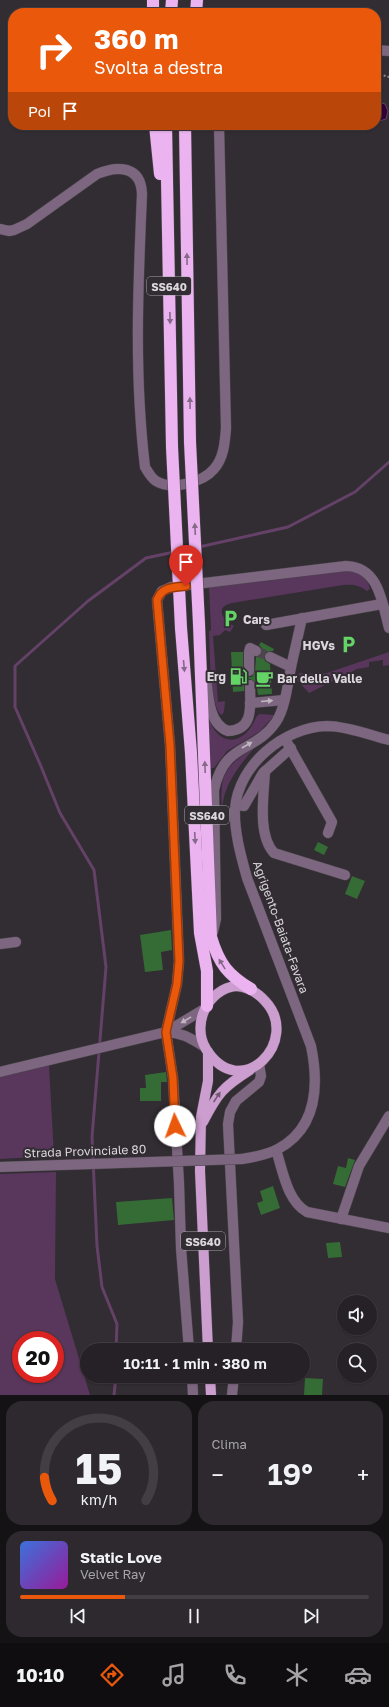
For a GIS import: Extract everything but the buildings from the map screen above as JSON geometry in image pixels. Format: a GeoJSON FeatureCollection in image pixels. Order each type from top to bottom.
{"type":"FeatureCollection","features":[{"type":"Feature","properties":{"kind":"highway"},"geometry":{"type":"LineString","coordinates":[[156,130],[168,247]]}},
{"type":"Feature","properties":{"kind":"highway","name":"SS640"},"geometry":{"type":"LineString","coordinates":[[166,130],[172,447],[181,628],[191,753],[200,933],[207,971],[206,1007]]}},
{"type":"Feature","properties":{"kind":"highway","name":"SS640"},"geometry":{"type":"LineString","coordinates":[[185,130],[190,442],[199,624],[211,937],[215,952],[224,968],[237,981],[251,989]]}},
{"type":"Feature","properties":{"kind":"main road"},"geometry":{"type":"LineString","coordinates":[[241,986],[251,989],[269,1005],[272,1010],[275,1022],[275,1037],[273,1045],[267,1056],[257,1066],[222,1090],[208,1112],[200,1132],[203,1105],[208,1081],[207,1049],[201,1027],[206,1007],[217,993],[226,988],[241,986]]}},
{"type":"Feature","properties":{"kind":"main road"},"geometry":{"type":"LineString","coordinates":[[207,1049],[220,1064],[229,1069],[245,1070],[257,1066]]}},
{"type":"Feature","properties":{"kind":"main road","name":"SS640"},"geometry":{"type":"LineString","coordinates":[[200,1132],[200,1171],[208,1343]]}},
{"type":"Feature","properties":{"kind":"main road"},"geometry":{"type":"LineString","coordinates":[[210,1383],[210,1395]]}},
{"type":"Feature","properties":{"kind":"street"},"geometry":{"type":"LineString","coordinates":[[2,232],[14,230],[27,224],[97,174],[108,169],[114,168],[127,170],[137,178],[140,183],[142,194],[138,284],[139,406],[145,466],[150,475],[157,482],[166,485],[186,484],[199,480],[214,469],[220,460],[224,446],[226,428],[219,130]]}},
{"type":"Feature","properties":{"kind":"street"},"geometry":{"type":"LineString","coordinates":[[188,1343],[181,1248],[173,1078],[166,1032],[177,984],[179,961],[170,745],[157,605],[159,595],[166,588],[171,587],[350,566],[363,570],[370,575],[382,604],[389,628]]}},
{"type":"Feature","properties":{"kind":"street"},"geometry":{"type":"LineString","coordinates":[[266,625],[382,604]]}},
{"type":"Feature","properties":{"kind":"street"},"geometry":{"type":"LineString","coordinates":[[211,937],[216,919],[214,800],[216,779],[220,769],[236,751],[260,737],[273,726],[280,715],[302,618]]}},
{"type":"Feature","properties":{"kind":"street"},"geometry":{"type":"LineString","coordinates":[[199,624],[209,698],[216,722],[219,726],[228,730],[241,727],[248,719],[250,712],[250,685]]}},
{"type":"Feature","properties":{"kind":"street"},"geometry":{"type":"LineString","coordinates":[[249,671],[250,648],[256,651]]}},
{"type":"Feature","properties":{"kind":"street"},"geometry":{"type":"LineString","coordinates":[[270,657],[291,667]]}},
{"type":"Feature","properties":{"kind":"street"},"geometry":{"type":"LineString","coordinates":[[250,703],[284,700]]}},
{"type":"Feature","properties":{"kind":"street","name":"Agrigento-Baiata-Favara"},"geometry":{"type":"LineString","coordinates":[[242,1159],[276,1150],[296,1134],[312,1108],[316,1087],[316,1066],[311,1046],[247,878],[240,850],[236,805],[242,783],[255,764],[272,747],[285,739],[310,729],[327,726],[389,740]]}},
{"type":"Feature","properties":{"kind":"street"},"geometry":{"type":"LineString","coordinates":[[285,739],[332,822],[328,833]]}},
{"type":"Feature","properties":{"kind":"street"},"geometry":{"type":"LineString","coordinates":[[236,805],[244,806],[265,771],[291,748]]}},
{"type":"Feature","properties":{"kind":"street"},"geometry":{"type":"LineString","coordinates":[[265,771],[263,807],[264,830],[270,849],[274,853],[345,875]]}},
{"type":"Feature","properties":{"kind":"street"},"geometry":{"type":"LineString","coordinates":[[0,944],[16,942]]}},
{"type":"Feature","properties":{"kind":"street"},"geometry":{"type":"LineString","coordinates":[[166,1032],[206,1007]]}},
{"type":"Feature","properties":{"kind":"street"},"geometry":{"type":"LineString","coordinates":[[0,1072],[166,1032],[188,1036],[207,1049]]}},
{"type":"Feature","properties":{"kind":"street"},"geometry":{"type":"LineString","coordinates":[[236,1343],[238,1322],[228,1124],[230,1112],[236,1101],[259,1082],[261,1076],[257,1066]]}},
{"type":"Feature","properties":{"kind":"street"},"geometry":{"type":"LineString","coordinates":[[341,1219],[359,1166],[389,1116]]}},
{"type":"Feature","properties":{"kind":"street"},"geometry":{"type":"LineString","coordinates":[[276,1150],[292,1196],[298,1206],[307,1212],[389,1228]]}},
{"type":"Feature","properties":{"kind":"street","name":"Strada Provinciale 80"},"geometry":{"type":"LineString","coordinates":[[0,1167],[242,1159]]}},
{"type":"Feature","properties":{"kind":"street"},"geometry":{"type":"LineString","coordinates":[[192,1383],[193,1395]]}},
{"type":"Feature","properties":{"kind":"street"},"geometry":{"type":"LineString","coordinates":[[232,1395],[233,1383]]}},
{"type":"Feature","properties":{"kind":"shaded area"},"geometry":{"type":"Polygon","coordinates":[[[381,103],[385,104],[388,111],[386,119],[381,120],[381,103]]]}},
{"type":"Feature","properties":{"kind":"shaded area"},"geometry":{"type":"Polygon","coordinates":[[[349,570],[362,576],[367,581],[370,589],[367,591],[356,585],[343,585],[232,603],[223,607],[222,614],[234,626],[230,632],[225,630],[220,635],[213,636],[218,702],[225,701],[224,712],[222,715],[220,714],[216,707],[212,686],[209,631],[211,630],[209,587],[349,570]]]}},
{"type":"Feature","properties":{"kind":"shaded area"},"geometry":{"type":"Polygon","coordinates":[[[389,652],[389,665],[383,666],[383,660],[369,662],[369,667],[357,669],[309,693],[297,680],[299,673],[327,673],[389,652]]]}},
{"type":"Feature","properties":{"kind":"shaded area"},"geometry":{"type":"Polygon","coordinates":[[[260,714],[274,716],[259,732],[227,751],[214,768],[210,768],[206,719],[209,719],[215,731],[219,735],[230,740],[241,737],[247,732],[257,716],[260,714]]]}},
{"type":"Feature","properties":{"kind":"shaded area"},"geometry":{"type":"Polygon","coordinates":[[[255,747],[238,768],[229,783],[223,800],[222,809],[222,787],[226,772],[231,765],[255,747]]]}},
{"type":"Feature","properties":{"kind":"shaded area"},"geometry":{"type":"Polygon","coordinates":[[[49,1065],[54,1156],[0,1159],[0,1077],[49,1065]]]}},
{"type":"Feature","properties":{"kind":"shaded area"},"geometry":{"type":"Polygon","coordinates":[[[56,1172],[55,1279],[80,1362],[80,1383],[86,1383],[90,1395],[0,1395],[0,1174],[56,1172]]]}},
{"type":"Feature","properties":{"kind":"waterway"},"geometry":{"type":"LineString","coordinates":[[199,547],[288,527],[355,492],[389,462]]}},
{"type":"Feature","properties":{"kind":"waterway"},"geometry":{"type":"LineString","coordinates":[[179,551],[193,548]]}},
{"type":"Feature","properties":{"kind":"waterway"},"geometry":{"type":"LineString","coordinates":[[116,1343],[117,1324],[102,1287],[97,1246],[92,1137],[106,967],[94,870],[60,813],[15,707],[15,666],[88,601],[146,558],[174,552]]}},
{"type":"Feature","properties":{"kind":"waterway"},"geometry":{"type":"LineString","coordinates":[[114,1395],[115,1383]]}},
{"type":"Feature","properties":{"kind":"tunnel"},"geometry":{"type":"LineString","coordinates":[[256,651],[270,657]]}},
{"type":"Feature","properties":{"kind":"place","name":"Cars"},"geometry":{"type":"Point","coordinates":[230,619]}},
{"type":"Feature","properties":{"kind":"place","name":"HGVs"},"geometry":{"type":"Point","coordinates":[348,645]}},
{"type":"Feature","properties":{"kind":"place","name":"Erg"},"geometry":{"type":"Point","coordinates":[239,676]}},
{"type":"Feature","properties":{"kind":"place","name":"Bar della Valle"},"geometry":{"type":"Point","coordinates":[264,678]}},
{"type":"Feature","properties":{"kind":"route"},"geometry":{"type":"LineString","coordinates":[[175,1126],[173,1078],[166,1032],[177,984],[179,961],[170,745],[157,600],[159,595],[166,588],[186,586]]}}]}
